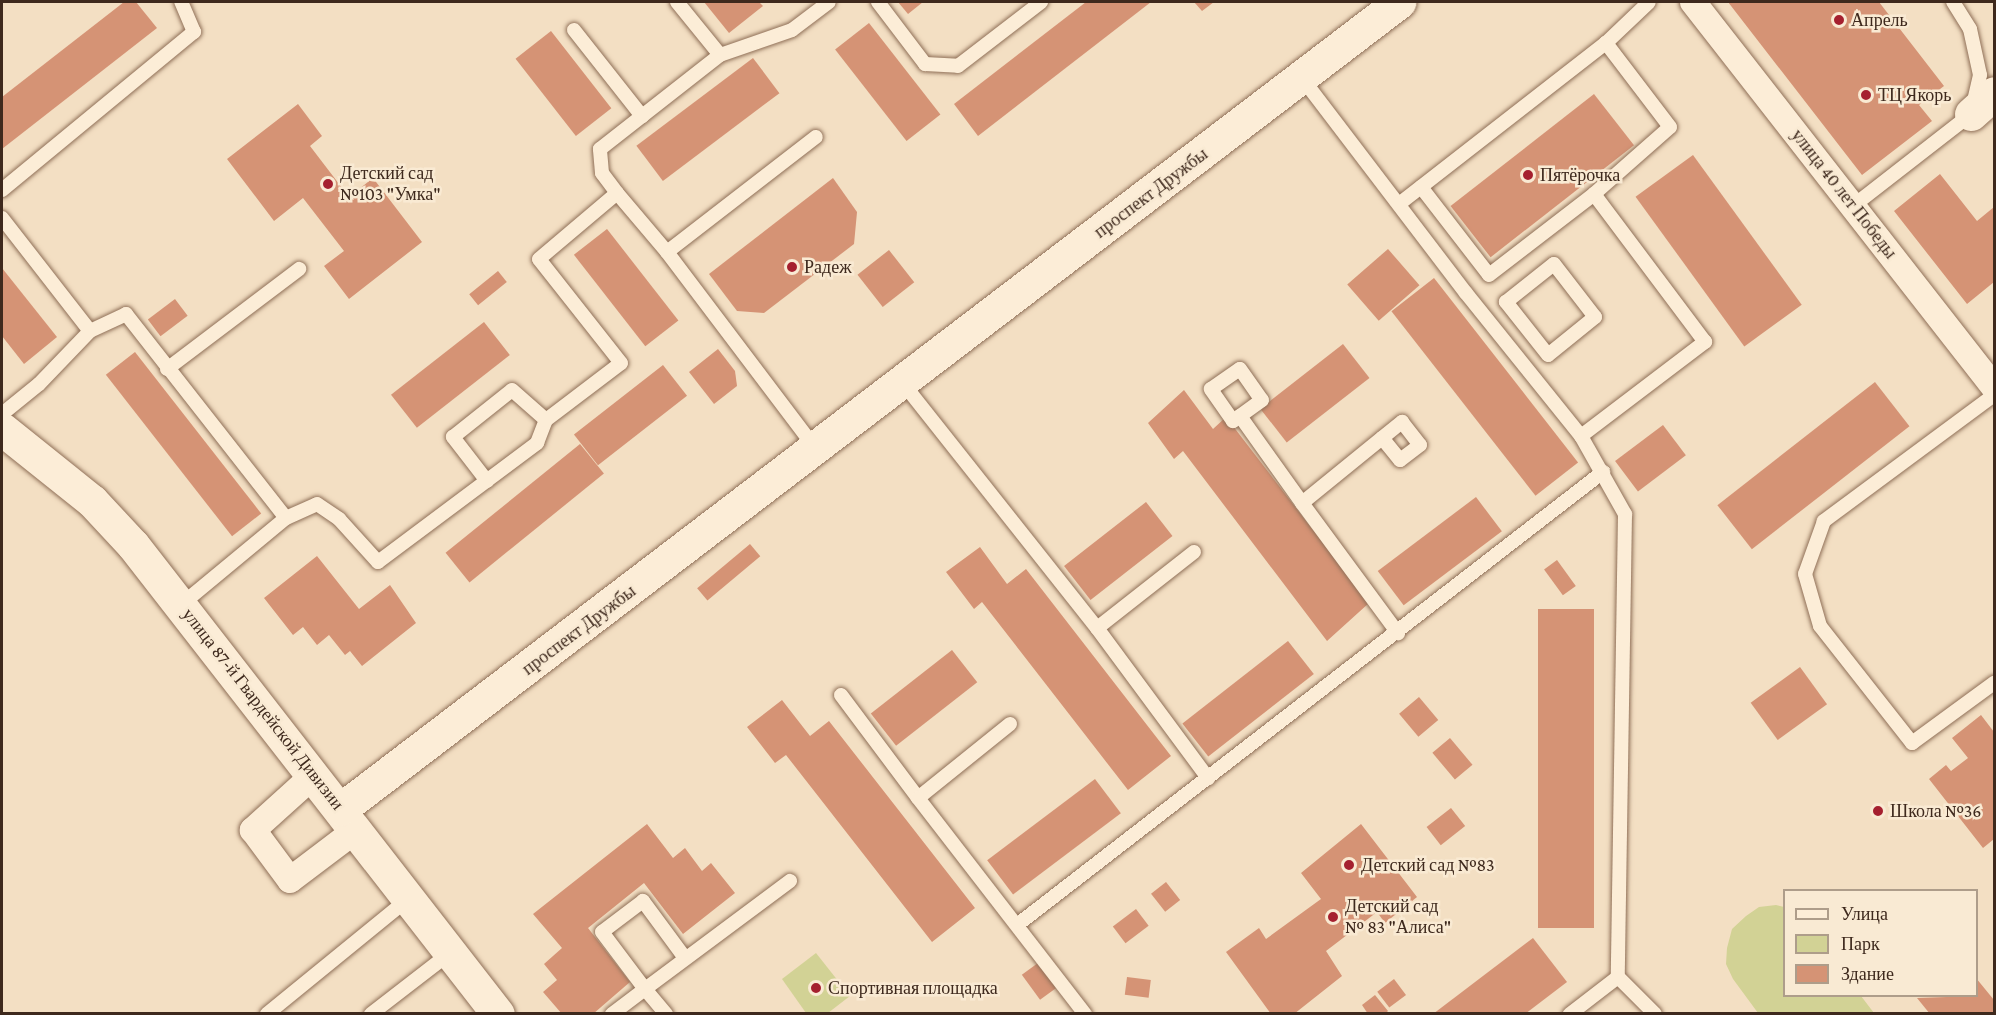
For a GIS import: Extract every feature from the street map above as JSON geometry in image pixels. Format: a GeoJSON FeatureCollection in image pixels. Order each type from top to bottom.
{"type":"FeatureCollection","features":[{"type":"Feature","properties":{"kind":"street","name":"проспект Дружбы"},"geometry":{"type":"LineString","coordinates":[[349,819],[815,448],[1399,2]]}},
{"type":"Feature","properties":{"kind":"street","name":"улица 40 лет Победы"},"geometry":{"type":"LineString","coordinates":[[1693,2],[1995,387]]}},
{"type":"Feature","properties":{"kind":"street","name":"улица 87-й Гвардейской Дивизии"},"geometry":{"type":"LineString","coordinates":[[2,429],[92,501],[182,604],[498,1014]]}},
{"type":"Feature","properties":{"kind":"street"},"geometry":{"type":"LineString","coordinates":[[315,774],[253,830],[290,880],[349,819]]}},
{"type":"Feature","properties":{"kind":"lane"},"geometry":{"type":"LineString","coordinates":[[2,190],[194,32],[182,2]]}},
{"type":"Feature","properties":{"kind":"lane"},"geometry":{"type":"LineString","coordinates":[[677,2],[720,55]]}},
{"type":"Feature","properties":{"kind":"lane"},"geometry":{"type":"LineString","coordinates":[[815,448],[667,252],[617,194],[602,173],[600,148],[720,55],[792,30],[829,2]]}},
{"type":"Feature","properties":{"kind":"lane"},"geometry":{"type":"LineString","coordinates":[[878,2],[926,64],[958,66],[1041,2]]}},
{"type":"Feature","properties":{"kind":"lane"},"geometry":{"type":"LineString","coordinates":[[1399,204],[1606,43],[1649,2]]}},
{"type":"Feature","properties":{"kind":"lane"},"geometry":{"type":"LineString","coordinates":[[1853,206],[1983,103],[1980,75],[1970,29],[1953,2]]}},
{"type":"Feature","properties":{"kind":"lane"},"geometry":{"type":"LineString","coordinates":[[574,30],[642,116]]}},
{"type":"Feature","properties":{"kind":"lane"},"geometry":{"type":"LineString","coordinates":[[1421,187],[1489,275],[1594,194],[1670,127],[1606,43]]}},
{"type":"Feature","properties":{"kind":"lane"},"geometry":{"type":"LineString","coordinates":[[1302,78],[1581,436],[1625,514],[1618,977],[1654,1014]]}},
{"type":"Feature","properties":{"kind":"lane"},"geometry":{"type":"LineString","coordinates":[[667,252],[816,137]]}},
{"type":"Feature","properties":{"kind":"lane"},"geometry":{"type":"LineString","coordinates":[[182,604],[286,518],[317,504],[339,519],[378,562],[537,443],[546,420],[621,363],[539,259],[617,194]]}},
{"type":"Feature","properties":{"kind":"lane"},"geometry":{"type":"LineString","coordinates":[[1581,436],[1705,342],[1594,194]]}},
{"type":"Feature","properties":{"kind":"lane"},"geometry":{"type":"LineString","coordinates":[[2,218],[90,331]]}},
{"type":"Feature","properties":{"kind":"lane"},"geometry":{"type":"LineString","coordinates":[[1554,264],[1595,317],[1548,355],[1513,311],[1506,302],[1554,264]]}},
{"type":"Feature","properties":{"kind":"lane"},"geometry":{"type":"LineString","coordinates":[[167,369],[299,268]]}},
{"type":"Feature","properties":{"kind":"lane"},"geometry":{"type":"LineString","coordinates":[[1493,325],[1513,311]]}},
{"type":"Feature","properties":{"kind":"lane"},"geometry":{"type":"LineString","coordinates":[[2,414],[39,384],[90,331],[126,314],[286,518]]}},
{"type":"Feature","properties":{"kind":"lane"},"geometry":{"type":"LineString","coordinates":[[902,382],[1097,628],[1208,778]]}},
{"type":"Feature","properties":{"kind":"lane"},"geometry":{"type":"LineString","coordinates":[[487,481],[453,437],[512,390],[546,420]]}},
{"type":"Feature","properties":{"kind":"lane"},"geometry":{"type":"LineString","coordinates":[[1995,395],[1824,521],[1805,574],[1820,626],[1912,743],[1995,683]]}},
{"type":"Feature","properties":{"kind":"lane"},"geometry":{"type":"LineString","coordinates":[[1240,416],[1398,633]]}},
{"type":"Feature","properties":{"kind":"lane"},"geometry":{"type":"LineString","coordinates":[[1302,503],[1382,438]]}},
{"type":"Feature","properties":{"kind":"lane"},"geometry":{"type":"LineString","coordinates":[[1017,925],[1398,633],[1603,472]]}},
{"type":"Feature","properties":{"kind":"lane"},"geometry":{"type":"LineString","coordinates":[[1097,628],[1194,552]]}},
{"type":"Feature","properties":{"kind":"lane"},"geometry":{"type":"LineString","coordinates":[[841,695],[1085,1014]]}},
{"type":"Feature","properties":{"kind":"lane"},"geometry":{"type":"LineString","coordinates":[[918,798],[1010,724]]}},
{"type":"Feature","properties":{"kind":"lane"},"geometry":{"type":"LineString","coordinates":[[612,1014],[790,881]]}},
{"type":"Feature","properties":{"kind":"lane"},"geometry":{"type":"LineString","coordinates":[[267,1014],[408,899]]}},
{"type":"Feature","properties":{"kind":"lane"},"geometry":{"type":"LineString","coordinates":[[666,1014],[602,932],[643,901],[685,958]]}},
{"type":"Feature","properties":{"kind":"lane"},"geometry":{"type":"LineString","coordinates":[[370,1014],[450,952]]}},
{"type":"Feature","properties":{"kind":"lane"},"geometry":{"type":"LineString","coordinates":[[1570,1014],[1618,977]]}},
{"type":"Feature","properties":{"kind":"green space"},"geometry":{"type":"Polygon","coordinates":[[[1776,905],[1783,907],[1783,997],[1862,997],[1874,1013],[1758,1013],[1733,979],[1726,964],[1732,929],[1759,907],[1776,905]]]}},
{"type":"Feature","properties":{"kind":"green space","name":"Спортивная площадка"},"geometry":{"type":"Polygon","coordinates":[[[816,953],[850,996],[828,1013],[806,1013],[782,979],[816,953]]]}},
{"type":"Feature","properties":{"kind":"building"},"geometry":{"type":"Polygon","coordinates":[[[124,2],[136,2],[157,28],[2,149],[2,97],[124,2]]]}},
{"type":"Feature","properties":{"kind":"building"},"geometry":{"type":"Polygon","coordinates":[[[704,2],[759,2],[763,6],[729,33],[704,2]]]}},
{"type":"Feature","properties":{"kind":"building"},"geometry":{"type":"Polygon","coordinates":[[[898,2],[923,2],[908,14],[898,2]]]}},
{"type":"Feature","properties":{"kind":"building"},"geometry":{"type":"Polygon","coordinates":[[[1086,2],[1151,2],[978,136],[954,104],[1086,2]]]}},
{"type":"Feature","properties":{"kind":"building"},"geometry":{"type":"Polygon","coordinates":[[[1194,2],[1214,2],[1202,11],[1194,2]]]}},
{"type":"Feature","properties":{"kind":"building","name":"ТЦ Якорь"},"geometry":{"type":"Polygon","coordinates":[[[1728,2],[1879,2],[1944,86],[1919,105],[1932,121],[1862,175],[1728,2]]]}},
{"type":"Feature","properties":{"kind":"building"},"geometry":{"type":"Polygon","coordinates":[[[869,23],[940,114],[907,141],[835,49],[869,23]]]}},
{"type":"Feature","properties":{"kind":"building"},"geometry":{"type":"Polygon","coordinates":[[[551,31],[611,108],[576,136],[516,59],[551,31]]]}},
{"type":"Feature","properties":{"kind":"building"},"geometry":{"type":"Polygon","coordinates":[[[753,58],[779,93],[663,181],[636,146],[753,58]]]}},
{"type":"Feature","properties":{"kind":"building"},"geometry":{"type":"Polygon","coordinates":[[[1594,94],[1634,145],[1491,257],[1451,206],[1594,94]]]}},
{"type":"Feature","properties":{"kind":"building"},"geometry":{"type":"Polygon","coordinates":[[[298,104],[322,136],[310,146],[349,197],[373,178],[422,242],[349,299],[324,266],[344,251],[303,198],[274,221],[227,159],[298,104]]]}},
{"type":"Feature","properties":{"kind":"building"},"geometry":{"type":"Polygon","coordinates":[[[1693,155],[1802,305],[1744,346],[1636,197],[1693,155]]]}},
{"type":"Feature","properties":{"kind":"building"},"geometry":{"type":"Polygon","coordinates":[[[1940,174],[1977,221],[1994,207],[1994,282],[1967,304],[1894,211],[1940,174]]]}},
{"type":"Feature","properties":{"kind":"building"},"geometry":{"type":"Polygon","coordinates":[[[833,178],[857,212],[854,244],[764,313],[737,311],[709,274],[833,178]]]}},
{"type":"Feature","properties":{"kind":"building"},"geometry":{"type":"Polygon","coordinates":[[[607,229],[678,320],[645,346],[574,255],[607,229]]]}},
{"type":"Feature","properties":{"kind":"building"},"geometry":{"type":"Polygon","coordinates":[[[1388,249],[1419,285],[1379,321],[1347,284],[1388,249]]]}},
{"type":"Feature","properties":{"kind":"building"},"geometry":{"type":"Polygon","coordinates":[[[889,250],[914,282],[883,307],[857,275],[889,250]]]}},
{"type":"Feature","properties":{"kind":"building"},"geometry":{"type":"Polygon","coordinates":[[[2,268],[57,337],[24,364],[2,336],[2,268]]]}},
{"type":"Feature","properties":{"kind":"building"},"geometry":{"type":"Polygon","coordinates":[[[498,271],[507,282],[478,305],[469,294],[498,271]]]}},
{"type":"Feature","properties":{"kind":"building"},"geometry":{"type":"Polygon","coordinates":[[[1434,278],[1578,462],[1536,496],[1391,311],[1434,278]]]}},
{"type":"Feature","properties":{"kind":"building"},"geometry":{"type":"Polygon","coordinates":[[[175,299],[188,316],[160,336],[148,319],[175,299]]]}},
{"type":"Feature","properties":{"kind":"building"},"geometry":{"type":"Polygon","coordinates":[[[484,322],[510,355],[417,428],[391,395],[484,322]]]}},
{"type":"Feature","properties":{"kind":"building"},"geometry":{"type":"Polygon","coordinates":[[[1343,344],[1369,378],[1287,443],[1260,409],[1343,344]]]}},
{"type":"Feature","properties":{"kind":"building"},"geometry":{"type":"Polygon","coordinates":[[[718,349],[735,371],[737,386],[714,404],[689,372],[718,349]]]}},
{"type":"Feature","properties":{"kind":"building"},"geometry":{"type":"Polygon","coordinates":[[[135,352],[261,514],[232,536],[106,375],[135,352]]]}},
{"type":"Feature","properties":{"kind":"building"},"geometry":{"type":"Polygon","coordinates":[[[663,365],[687,396],[598,465],[574,435],[663,365]]]}},
{"type":"Feature","properties":{"kind":"building"},"geometry":{"type":"Polygon","coordinates":[[[1875,382],[1909,426],[1752,549],[1717,505],[1875,382]]]}},
{"type":"Feature","properties":{"kind":"building"},"geometry":{"type":"Polygon","coordinates":[[[1184,390],[1213,429],[1226,417],[1369,603],[1327,641],[1183,451],[1174,459],[1148,423],[1184,390]]]}},
{"type":"Feature","properties":{"kind":"building"},"geometry":{"type":"Polygon","coordinates":[[[1663,425],[1686,455],[1638,491],[1615,461],[1663,425]]]}},
{"type":"Feature","properties":{"kind":"building"},"geometry":{"type":"Polygon","coordinates":[[[580,444],[604,474],[469,582],[446,553],[580,444]]]}},
{"type":"Feature","properties":{"kind":"building"},"geometry":{"type":"Polygon","coordinates":[[[1476,497],[1502,531],[1404,605],[1378,571],[1476,497]]]}},
{"type":"Feature","properties":{"kind":"building"},"geometry":{"type":"Polygon","coordinates":[[[1146,502],[1172,536],[1091,600],[1064,566],[1146,502]]]}},
{"type":"Feature","properties":{"kind":"building"},"geometry":{"type":"Polygon","coordinates":[[[750,544],[760,556],[707,601],[697,588],[750,544]]]}},
{"type":"Feature","properties":{"kind":"building"},"geometry":{"type":"Polygon","coordinates":[[[980,547],[1007,584],[1026,569],[1171,756],[1128,790],[982,602],[974,609],[946,572],[980,547]]]}},
{"type":"Feature","properties":{"kind":"building"},"geometry":{"type":"Polygon","coordinates":[[[317,556],[359,609],[390,585],[416,623],[362,666],[350,651],[345,655],[329,635],[317,645],[303,627],[293,635],[264,598],[317,556]]]}},
{"type":"Feature","properties":{"kind":"building"},"geometry":{"type":"Polygon","coordinates":[[[1557,560],[1576,586],[1563,595],[1544,569],[1557,560]]]}},
{"type":"Feature","properties":{"kind":"building"},"geometry":{"type":"Polygon","coordinates":[[[1538,609],[1594,609],[1594,928],[1538,928],[1538,609]]]}},
{"type":"Feature","properties":{"kind":"building"},"geometry":{"type":"Polygon","coordinates":[[[1288,641],[1314,674],[1208,757],[1182,723],[1288,641]]]}},
{"type":"Feature","properties":{"kind":"building"},"geometry":{"type":"Polygon","coordinates":[[[952,650],[977,682],[896,746],[871,713],[952,650]]]}},
{"type":"Feature","properties":{"kind":"building"},"geometry":{"type":"Polygon","coordinates":[[[1800,667],[1827,704],[1778,740],[1751,703],[1800,667]]]}},
{"type":"Feature","properties":{"kind":"building"},"geometry":{"type":"Polygon","coordinates":[[[1419,697],[1438,720],[1418,737],[1399,714],[1419,697]]]}},
{"type":"Feature","properties":{"kind":"building"},"geometry":{"type":"Polygon","coordinates":[[[782,700],[810,736],[829,721],[975,908],[932,942],[786,755],[775,763],[747,727],[782,700]]]}},
{"type":"Feature","properties":{"kind":"building"},"geometry":{"type":"Polygon","coordinates":[[[1981,715],[1994,732],[1994,839],[1983,848],[1929,779],[1946,765],[1951,771],[1968,758],[1952,738],[1981,715]]]}},
{"type":"Feature","properties":{"kind":"building"},"geometry":{"type":"Polygon","coordinates":[[[1450,738],[1472,765],[1455,780],[1432,753],[1450,738]]]}},
{"type":"Feature","properties":{"kind":"building"},"geometry":{"type":"Polygon","coordinates":[[[1095,779],[1121,813],[1013,895],[987,860],[1095,779]]]}},
{"type":"Feature","properties":{"kind":"building"},"geometry":{"type":"Polygon","coordinates":[[[1451,808],[1465,826],[1441,845],[1427,827],[1451,808]]]}},
{"type":"Feature","properties":{"kind":"building"},"geometry":{"type":"Polygon","coordinates":[[[647,824],[673,858],[685,848],[702,871],[711,863],[735,893],[683,934],[644,883],[588,928],[630,982],[593,1014],[562,1014],[543,992],[557,980],[544,964],[562,948],[533,914],[647,824]]]}},
{"type":"Feature","properties":{"kind":"building","name":"Детский сад № 83 \"Алиса\""},"geometry":{"type":"Polygon","coordinates":[[[1361,824],[1417,897],[1385,923],[1377,912],[1326,951],[1342,976],[1294,1014],[1271,1014],[1226,952],[1259,928],[1266,939],[1321,899],[1301,873],[1361,824]]]}},
{"type":"Feature","properties":{"kind":"building"},"geometry":{"type":"Polygon","coordinates":[[[1166,882],[1180,900],[1165,912],[1151,894],[1166,882]]]}},
{"type":"Feature","properties":{"kind":"building"},"geometry":{"type":"Polygon","coordinates":[[[1136,909],[1149,926],[1125,943],[1113,926],[1136,909]]]}},
{"type":"Feature","properties":{"kind":"building"},"geometry":{"type":"Polygon","coordinates":[[[1533,938],[1567,982],[1525,1014],[1433,1014],[1533,938]]]}},
{"type":"Feature","properties":{"kind":"building"},"geometry":{"type":"Polygon","coordinates":[[[1038,963],[1056,988],[1040,1000],[1022,975],[1038,963]]]}},
{"type":"Feature","properties":{"kind":"building"},"geometry":{"type":"Polygon","coordinates":[[[1127,977],[1151,980],[1149,998],[1125,995],[1127,977]]]}},
{"type":"Feature","properties":{"kind":"building"},"geometry":{"type":"Polygon","coordinates":[[[1394,979],[1406,995],[1389,1008],[1377,992],[1394,979]]]}},
{"type":"Feature","properties":{"kind":"building"},"geometry":{"type":"Polygon","coordinates":[[[1978,980],[1994,1000],[1994,1014],[1930,1014],[1917,998],[1978,997],[1978,980]]]}},
{"type":"Feature","properties":{"kind":"building"},"geometry":{"type":"Polygon","coordinates":[[[1375,995],[1388,1011],[1385,1014],[1368,1014],[1362,1005],[1375,995]]]}},
{"type":"Feature","properties":{"kind":"place","name":"Апрель"},"geometry":{"type":"Point","coordinates":[1839,20]}},
{"type":"Feature","properties":{"kind":"place","name":"ТЦ Якорь"},"geometry":{"type":"Point","coordinates":[1866,95]}},
{"type":"Feature","properties":{"kind":"place","name":"Пятёрочка"},"geometry":{"type":"Point","coordinates":[1528,175]}},
{"type":"Feature","properties":{"kind":"place","name":"Детский сад №103 \"Умка\""},"geometry":{"type":"Point","coordinates":[328,184]}},
{"type":"Feature","properties":{"kind":"place","name":"Радеж"},"geometry":{"type":"Point","coordinates":[792,267]}},
{"type":"Feature","properties":{"kind":"place","name":"Школа №36"},"geometry":{"type":"Point","coordinates":[1878,811]}},
{"type":"Feature","properties":{"kind":"place","name":"Детский сад №83"},"geometry":{"type":"Point","coordinates":[1349,865]}},
{"type":"Feature","properties":{"kind":"place","name":"Детский сад № 83 \"Алиса\""},"geometry":{"type":"Point","coordinates":[1333,917]}},
{"type":"Feature","properties":{"kind":"place","name":"Спортивная площадка"},"geometry":{"type":"Point","coordinates":[816,988]}}]}
